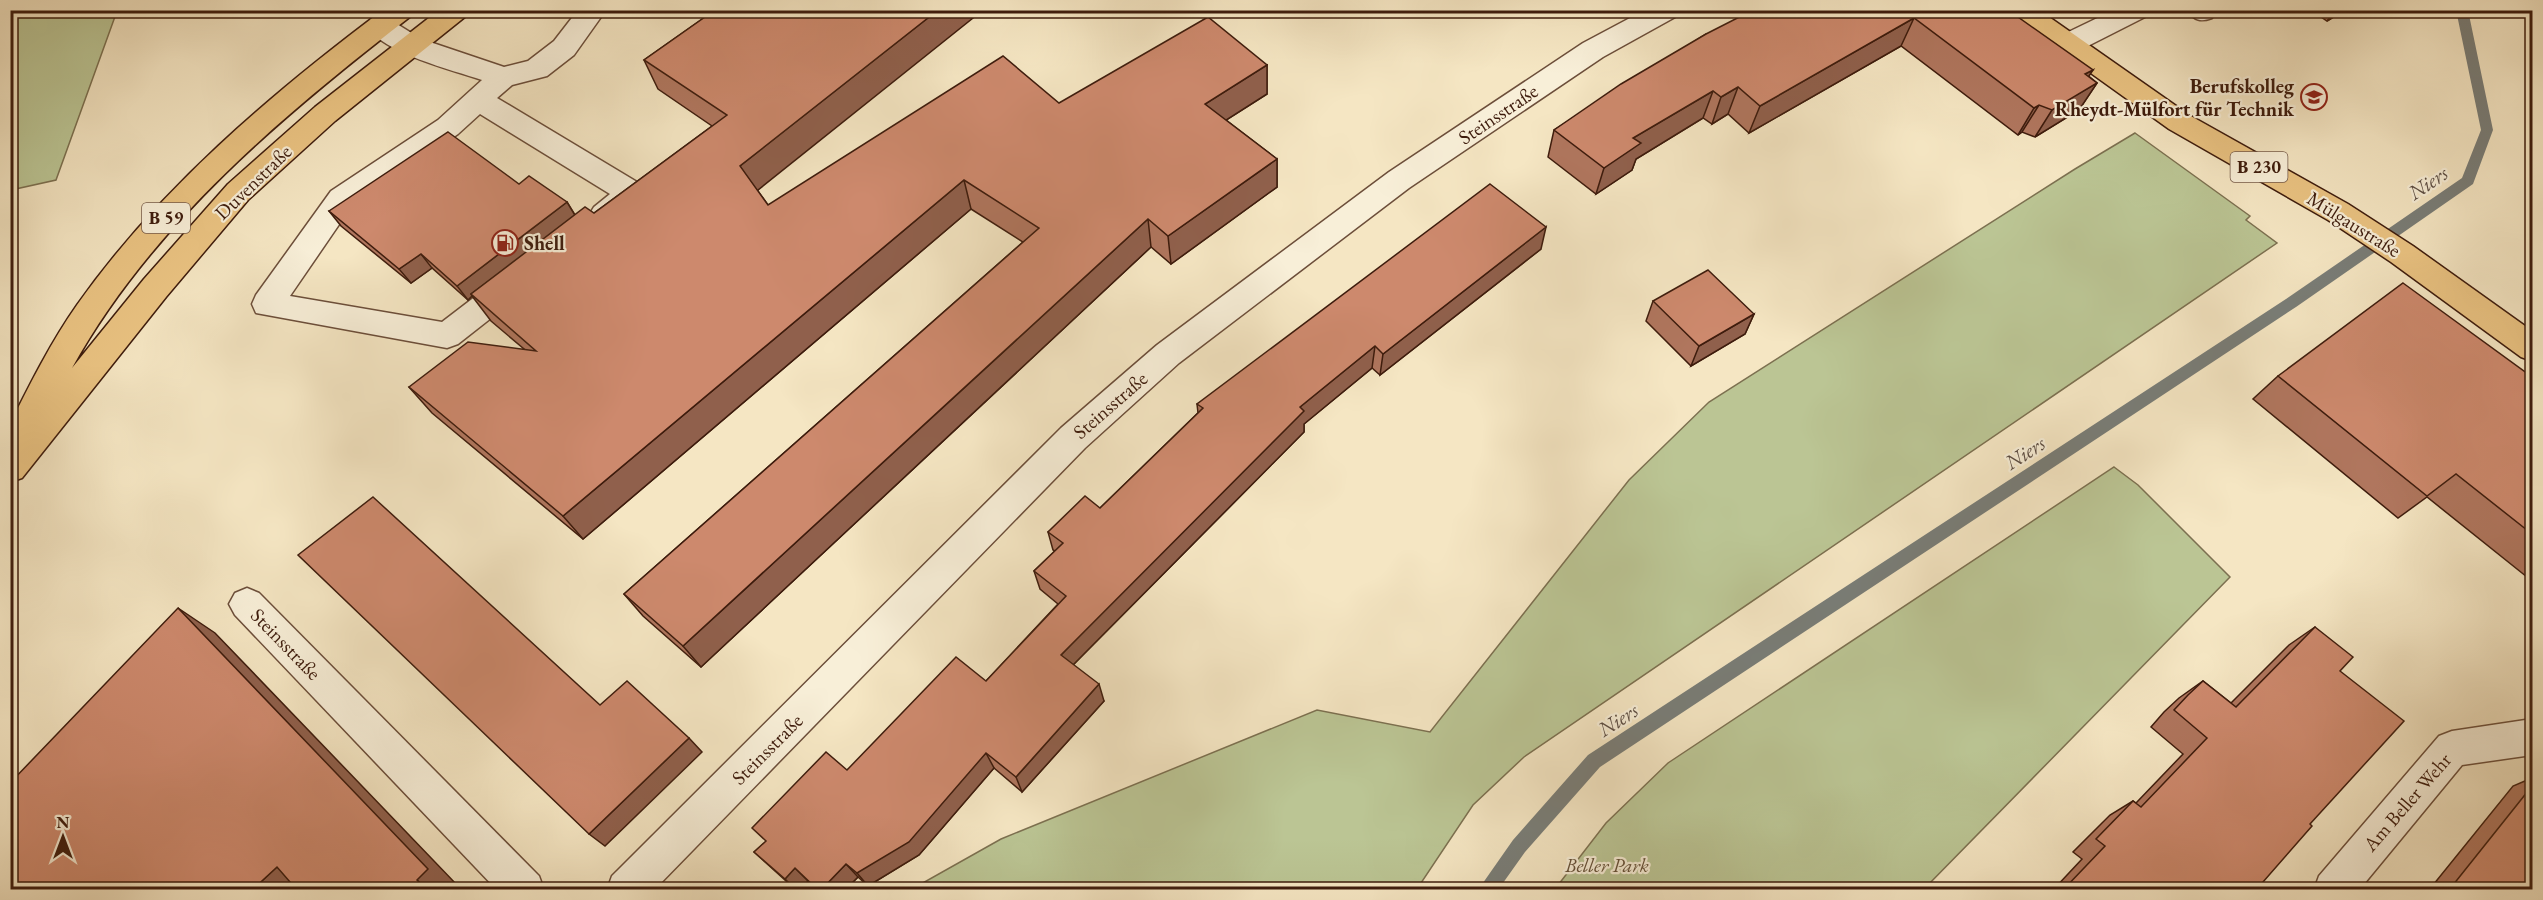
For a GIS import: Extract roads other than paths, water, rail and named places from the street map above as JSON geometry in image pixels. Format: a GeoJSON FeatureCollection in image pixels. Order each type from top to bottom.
{"type":"FeatureCollection","features":[{"type":"Feature","properties":{"kind":"main road","name":"Duvenstraße"},"geometry":{"type":"LineString","coordinates":[[10,468],[155,288],[237,192],[325,114],[457,10]]}},
{"type":"Feature","properties":{"kind":"main road","name":"Mülgaustraße"},"geometry":{"type":"LineString","coordinates":[[2019,10],[2179,122],[2338,212],[2402,254],[2532,348]]}},
{"type":"Feature","properties":{"kind":"main road","name":"Duvenstraße"},"geometry":{"type":"LineString","coordinates":[[10,458],[42,393],[83,320],[139,248],[202,178],[286,100],[391,19]]}},
{"type":"Feature","properties":{"kind":"street"},"geometry":{"type":"LineString","coordinates":[[391,19],[411,46],[503,77],[537,69],[564,48],[593,10]]}},
{"type":"Feature","properties":{"kind":"street","name":"Steinsstraße"},"geometry":{"type":"LineString","coordinates":[[626,890],[1072,438],[1168,354],[1399,180],[1593,50],[1668,10]]}},
{"type":"Feature","properties":{"kind":"street"},"geometry":{"type":"LineString","coordinates":[[2068,44],[2138,10]]}},
{"type":"Feature","properties":{"kind":"street"},"geometry":{"type":"LineString","coordinates":[[503,77],[448,128],[341,199],[267,304],[447,335],[539,264]]}},
{"type":"Feature","properties":{"kind":"street"},"geometry":{"type":"LineString","coordinates":[[479,100],[632,194],[586,229]]}},
{"type":"Feature","properties":{"kind":"street","name":"Steinsstraße"},"geometry":{"type":"LineString","coordinates":[[247,604],[525,890]]}},
{"type":"Feature","properties":{"kind":"street","name":"Am Beller Wehr"},"geometry":{"type":"LineString","coordinates":[[2333,890],[2452,749],[2532,737]]}},
{"type":"Feature","properties":{"kind":"waterway","name":"Niers"},"geometry":{"type":"LineString","coordinates":[[1487,890],[1519,846],[1594,761],[2291,303],[2468,181],[2487,130],[2462,10]]}},
{"type":"Feature","properties":{"kind":"place","name":"Berufskolleg Rheydt-Mülfort für Technik"},"geometry":{"type":"Point","coordinates":[2314,97]}},
{"type":"Feature","properties":{"kind":"place","name":"Shell"},"geometry":{"type":"Point","coordinates":[505,243]}},
{"type":"Feature","properties":{"kind":"park label","name":"Beller Park"},"geometry":{"type":"Point","coordinates":[1607,865]}}]}
